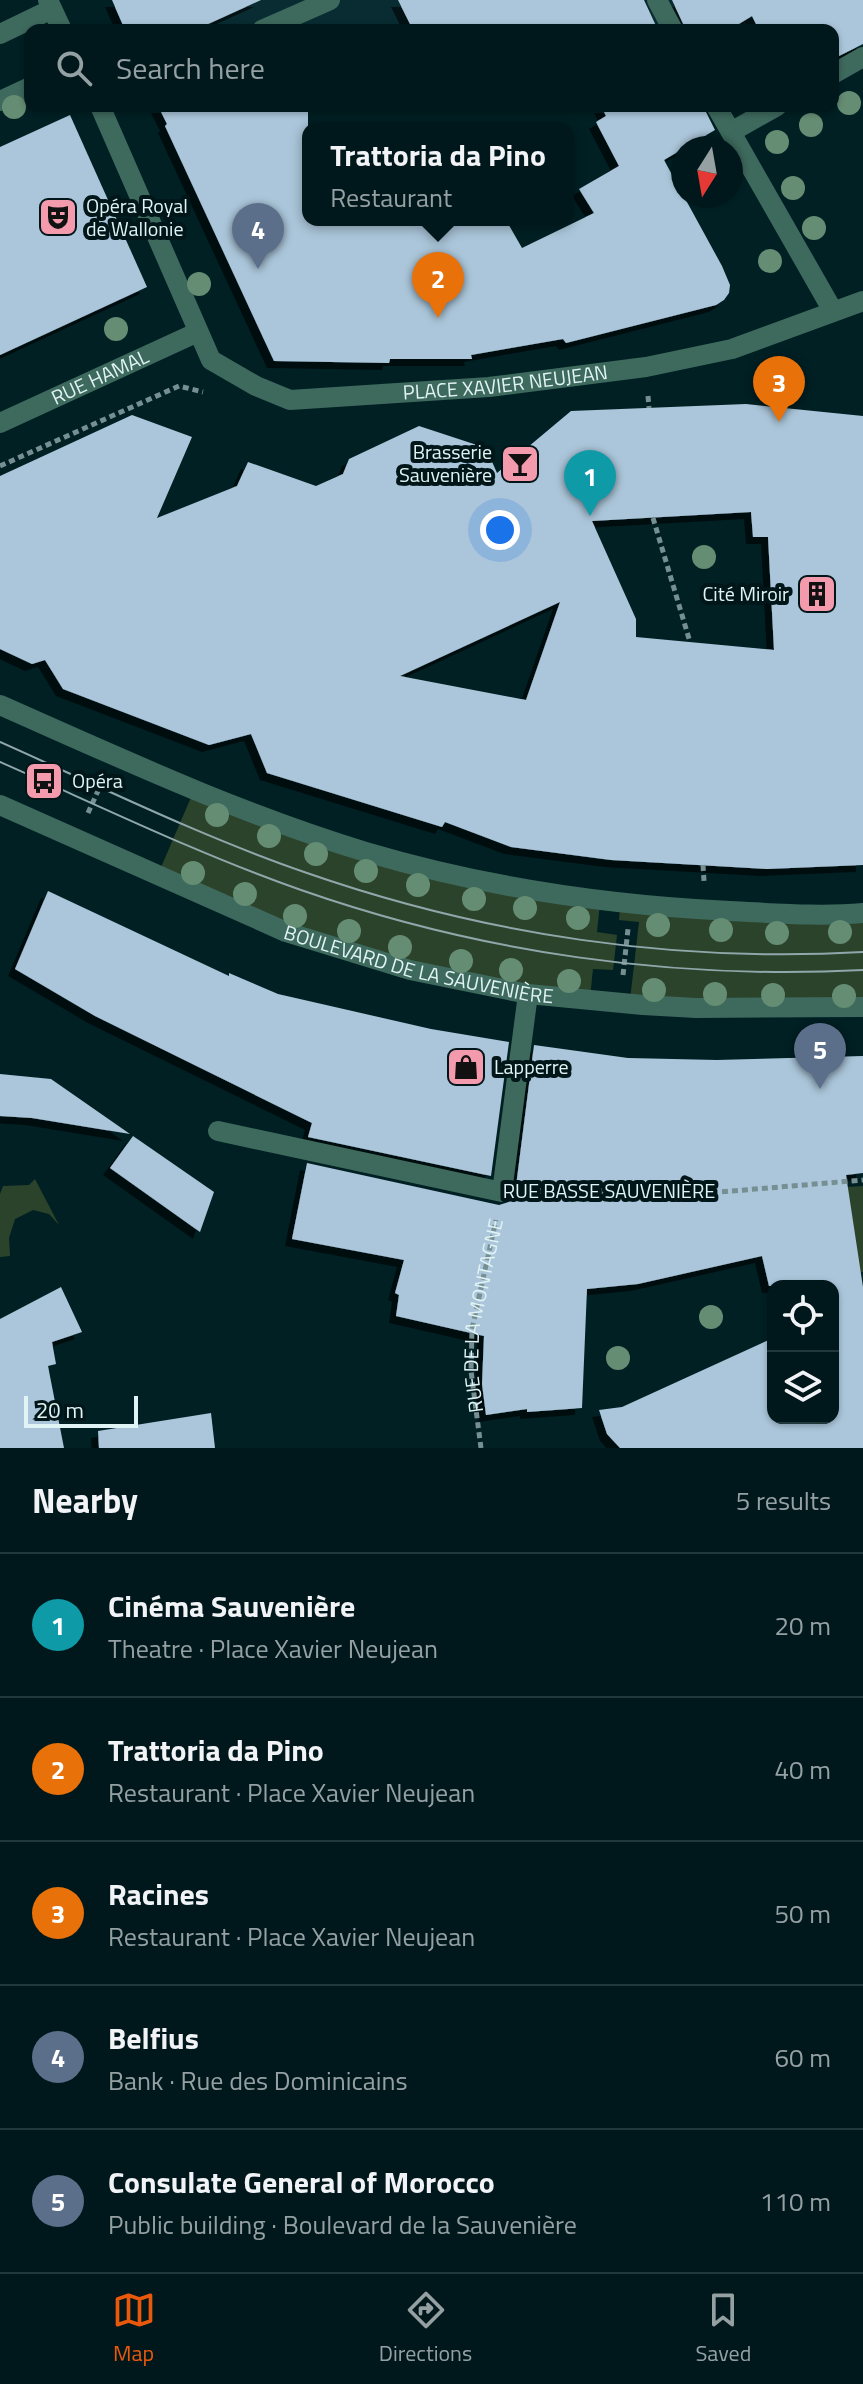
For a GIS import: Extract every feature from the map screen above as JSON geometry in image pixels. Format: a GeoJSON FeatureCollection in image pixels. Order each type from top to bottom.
{"type":"FeatureCollection","features":[{"type":"Feature","properties":{"kind":"street"},"geometry":{"type":"LineString","coordinates":[[276,24],[330,0]]}},
{"type":"Feature","properties":{"kind":"street"},"geometry":{"type":"LineString","coordinates":[[657,0],[670,24]]}},
{"type":"Feature","properties":{"kind":"street"},"geometry":{"type":"LineString","coordinates":[[0,34],[50,5],[59,24]]}},
{"type":"Feature","properties":{"kind":"street"},"geometry":{"type":"LineString","coordinates":[[839,71],[863,57]]}},
{"type":"Feature","properties":{"kind":"street"},"geometry":{"type":"LineString","coordinates":[[0,101],[24,90]]}},
{"type":"Feature","properties":{"kind":"street","name":"PLACE XAVIER NEUJEAN"},"geometry":{"type":"LineString","coordinates":[[103,112],[211,360],[256,386],[290,400],[489,387],[646,367],[732,349],[863,301]]}},
{"type":"Feature","properties":{"kind":"street"},"geometry":{"type":"LineString","coordinates":[[720,112],[833,311]]}},
{"type":"Feature","properties":{"kind":"street"},"geometry":{"type":"LineString","coordinates":[[733,135],[768,112]]}},
{"type":"Feature","properties":{"kind":"street","name":"RUE HAMAL"},"geometry":{"type":"LineString","coordinates":[[0,423],[198,332]]}},
{"type":"Feature","properties":{"kind":"street"},"geometry":{"type":"LineString","coordinates":[[0,705],[192,790],[363,851],[487,882],[611,902],[705,910],[863,913]]}},
{"type":"Feature","properties":{"kind":"street","name":"BOULEVARD DE LA SAUVENIÈRE"},"geometry":{"type":"LineString","coordinates":[[0,805],[286,932],[410,970],[528,994],[600,1001],[696,1008],[863,1007]]}},
{"type":"Feature","properties":{"kind":"street","name":"RUE DE LA MONTAGNE"},"geometry":{"type":"LineString","coordinates":[[502,1192],[528,994]]}},
{"type":"Feature","properties":{"kind":"street","name":"RUE BASSE SAUVENIÈRE"},"geometry":{"type":"LineString","coordinates":[[218,1131],[502,1192]]}},
{"type":"Feature","properties":{"kind":"path"},"geometry":{"type":"LineString","coordinates":[[0,466],[179,386],[205,392]]}},
{"type":"Feature","properties":{"kind":"path"},"geometry":{"type":"LineString","coordinates":[[653,518],[690,642]]}},
{"type":"Feature","properties":{"kind":"path"},"geometry":{"type":"LineString","coordinates":[[77,839],[114,756]]}},
{"type":"Feature","properties":{"kind":"path"},"geometry":{"type":"LineString","coordinates":[[600,1001],[602,979],[622,981],[628,927],[608,924],[611,902]]}},
{"type":"Feature","properties":{"kind":"path","name":"RUE BASSE SAUVENIÈRE"},"geometry":{"type":"LineString","coordinates":[[502,1192],[720,1192],[863,1180]]}},
{"type":"Feature","properties":{"kind":"path","name":"RUE DE LA MONTAGNE"},"geometry":{"type":"LineString","coordinates":[[481,1448],[471,1371],[472,1329],[502,1192]]}},
{"type":"Feature","properties":{"kind":"shaded area"},"geometry":{"type":"Polygon","coordinates":[[[112,0],[863,0],[863,44],[839,58],[839,24],[122,24],[112,0]]]}},
{"type":"Feature","properties":{"kind":"green space"},"geometry":{"type":"Polygon","coordinates":[[[192,795],[361,855],[600,903],[597,932],[617,935],[613,970],[593,969],[590,997],[412,966],[287,929],[159,872],[192,795]]]}},
{"type":"Feature","properties":{"kind":"green space"},"geometry":{"type":"Polygon","coordinates":[[[620,908],[863,918],[863,1004],[630,1000],[639,922],[619,920],[620,908]]]}},
{"type":"Feature","properties":{"kind":"green space"},"geometry":{"type":"Polygon","coordinates":[[[35,1179],[59,1225],[49,1214],[33,1210],[15,1219],[9,1238],[10,1256],[0,1257],[0,1194],[3,1186],[29,1185],[35,1179]]]}},
{"type":"Feature","properties":{"kind":"green space"},"geometry":{"type":"Polygon","coordinates":[[[863,1186],[863,1272],[835,1277],[847,1187],[863,1186]]]}},
{"type":"Feature","properties":{"kind":"building"},"geometry":{"type":"Polygon","coordinates":[[[112,0],[261,0],[208,24],[122,24],[112,0]]]}},
{"type":"Feature","properties":{"kind":"building"},"geometry":{"type":"Polygon","coordinates":[[[398,0],[644,0],[655,24],[410,24],[398,0]]]}},
{"type":"Feature","properties":{"kind":"building"},"geometry":{"type":"Polygon","coordinates":[[[672,0],[863,0],[863,44],[839,56],[839,24],[756,24],[752,16],[739,24],[683,24],[672,0]]]}},
{"type":"Feature","properties":{"kind":"building"},"geometry":{"type":"Polygon","coordinates":[[[161,112],[308,112],[308,122],[302,122],[302,226],[509,226],[522,248],[567,226],[574,226],[574,223],[594,213],[579,189],[619,166],[596,122],[606,116],[604,112],[706,112],[715,130],[705,136],[671,136],[671,156],[664,160],[671,173],[671,208],[690,208],[722,266],[730,285],[729,293],[716,305],[566,343],[563,339],[471,355],[472,359],[390,359],[389,363],[274,361],[165,126],[167,124],[161,112]]]}},
{"type":"Feature","properties":{"kind":"building","name":"Opéra Royal de Wallonie"},"geometry":{"type":"Polygon","coordinates":[[[70,115],[147,287],[0,355],[0,147],[70,115]]]}},
{"type":"Feature","properties":{"kind":"building"},"geometry":{"type":"Polygon","coordinates":[[[746,404],[863,416],[863,865],[767,869],[611,860],[511,847],[445,822],[442,827],[267,773],[251,734],[209,745],[63,689],[45,660],[32,664],[0,649],[0,476],[132,415],[192,437],[157,518],[237,486],[248,462],[316,486],[343,474],[349,459],[419,426],[486,448],[497,473],[571,411],[746,404]],[[751,512],[592,521],[636,619],[636,637],[774,650],[768,537],[753,537],[751,512]],[[560,602],[400,676],[526,700],[560,602]]]}},
{"type":"Feature","properties":{"kind":"building"},"geometry":{"type":"Polygon","coordinates":[[[48,891],[229,976],[229,973],[278,994],[431,1029],[509,1042],[491,1176],[308,1137],[312,1123],[95,1016],[15,969],[48,891]]]}},
{"type":"Feature","properties":{"kind":"building"},"geometry":{"type":"Polygon","coordinates":[[[534,1045],[628,1058],[717,1060],[863,1056],[863,1173],[846,1175],[863,1287],[863,1448],[620,1448],[607,1434],[599,1410],[622,1407],[767,1341],[767,1424],[839,1424],[839,1280],[768,1280],[762,1256],[638,1284],[587,1289],[582,1408],[527,1412],[527,1409],[486,1415],[482,1384],[484,1336],[396,1316],[399,1295],[395,1293],[404,1260],[292,1239],[307,1163],[499,1205],[512,1201],[534,1045]]]}},
{"type":"Feature","properties":{"kind":"building"},"geometry":{"type":"Polygon","coordinates":[[[0,1074],[51,1079],[130,1134],[32,1118],[0,1116],[0,1074]]]}},
{"type":"Feature","properties":{"kind":"building"},"geometry":{"type":"Polygon","coordinates":[[[133,1136],[214,1192],[200,1232],[110,1168],[133,1136]]]}},
{"type":"Feature","properties":{"kind":"building"},"geometry":{"type":"Polygon","coordinates":[[[61,1287],[82,1332],[52,1342],[56,1364],[48,1366],[64,1448],[0,1448],[0,1319],[61,1287]]]}},
{"type":"Feature","properties":{"kind":"building"},"geometry":{"type":"Polygon","coordinates":[[[211,1413],[215,1448],[99,1448],[98,1431],[211,1413]]]}},
{"type":"Feature","properties":{"kind":"tram line"},"geometry":{"type":"LineString","coordinates":[[0,742],[229,844],[374,895],[443,913],[581,940],[651,948],[722,953],[863,952]]}},
{"type":"Feature","properties":{"kind":"tram line"},"geometry":{"type":"LineString","coordinates":[[0,762],[263,876],[369,912],[438,930],[508,946],[649,966],[720,971],[863,970]]}},
{"type":"Feature","properties":{"kind":"place","name":"Opéra Royal de Wallonie"},"geometry":{"type":"Point","coordinates":[58,217]}},
{"type":"Feature","properties":{"kind":"place","name":"Belfius"},"geometry":{"type":"Point","coordinates":[258,269]}},
{"type":"Feature","properties":{"kind":"place","name":"Trattoria da Pino"},"geometry":{"type":"Point","coordinates":[438,318]}},
{"type":"Feature","properties":{"kind":"place","name":"Racines"},"geometry":{"type":"Point","coordinates":[779,422]}},
{"type":"Feature","properties":{"kind":"place","name":"Brasserie Sauvenière"},"geometry":{"type":"Point","coordinates":[520,464]}},
{"type":"Feature","properties":{"kind":"place","name":"Cinéma Sauvenière"},"geometry":{"type":"Point","coordinates":[590,516]}},
{"type":"Feature","properties":{"kind":"place","name":"Cité Miroir"},"geometry":{"type":"Point","coordinates":[817,594]}},
{"type":"Feature","properties":{"kind":"place","name":"Opéra"},"geometry":{"type":"Point","coordinates":[44,781]}},
{"type":"Feature","properties":{"kind":"place","name":"Lapperre"},"geometry":{"type":"Point","coordinates":[466,1067]}},
{"type":"Feature","properties":{"kind":"place","name":"Consulate General of Morocco"},"geometry":{"type":"Point","coordinates":[820,1089]}}]}
